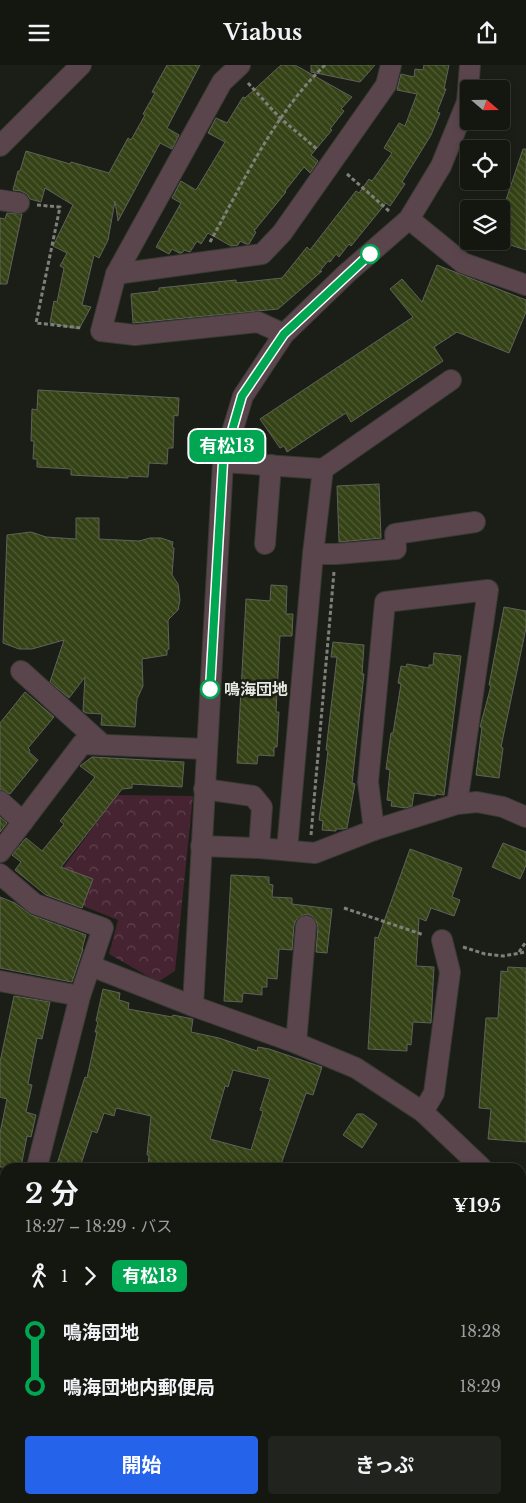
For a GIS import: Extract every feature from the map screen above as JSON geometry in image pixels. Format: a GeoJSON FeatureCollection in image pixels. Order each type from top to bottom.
{"type":"FeatureCollection","features":[{"type":"Feature","properties":{"kind":"street"},"geometry":{"type":"LineString","coordinates":[[0,146],[82,65]]}},
{"type":"Feature","properties":{"kind":"street"},"geometry":{"type":"LineString","coordinates":[[116,275],[262,254],[282,233],[386,85],[391,65]]}},
{"type":"Feature","properties":{"kind":"street"},"geometry":{"type":"LineString","coordinates":[[192,1006],[223,462],[242,396],[284,334],[346,275],[401,217],[441,166],[467,102],[470,65]]}},
{"type":"Feature","properties":{"kind":"street"},"geometry":{"type":"LineString","coordinates":[[238,67],[222,82],[116,275],[101,331],[135,335],[258,322],[284,334]]}},
{"type":"Feature","properties":{"kind":"street"},"geometry":{"type":"LineString","coordinates":[[401,217],[463,263],[526,285]]}},
{"type":"Feature","properties":{"kind":"street"},"geometry":{"type":"LineString","coordinates":[[223,462],[323,469],[451,380]]}},
{"type":"Feature","properties":{"kind":"street"},"geometry":{"type":"LineString","coordinates":[[265,544],[271,465]]}},
{"type":"Feature","properties":{"kind":"street"},"geometry":{"type":"LineString","coordinates":[[287,850],[313,554],[323,469]]}},
{"type":"Feature","properties":{"kind":"street"},"geometry":{"type":"LineString","coordinates":[[313,554],[396,549],[395,534],[475,522]]}},
{"type":"Feature","properties":{"kind":"street"},"geometry":{"type":"LineString","coordinates":[[374,829],[368,782],[385,602],[488,590],[458,804]]}},
{"type":"Feature","properties":{"kind":"street"},"geometry":{"type":"LineString","coordinates":[[21,671],[104,745]]}},
{"type":"Feature","properties":{"kind":"street"},"geometry":{"type":"LineString","coordinates":[[0,852],[82,744],[206,749]]}},
{"type":"Feature","properties":{"kind":"street"},"geometry":{"type":"LineString","coordinates":[[204,789],[253,796],[262,807],[259,848]]}},
{"type":"Feature","properties":{"kind":"street"},"geometry":{"type":"LineString","coordinates":[[0,801],[23,822]]}},
{"type":"Feature","properties":{"kind":"street"},"geometry":{"type":"LineString","coordinates":[[201,847],[259,848],[315,853],[374,829],[458,804],[476,802],[503,807],[526,817]]}},
{"type":"Feature","properties":{"kind":"street"},"geometry":{"type":"LineString","coordinates":[[0,873],[34,903],[103,928],[80,996],[38,1163]]}},
{"type":"Feature","properties":{"kind":"street"},"geometry":{"type":"LineString","coordinates":[[296,1043],[306,926]]}},
{"type":"Feature","properties":{"kind":"street"},"geometry":{"type":"LineString","coordinates":[[423,1112],[434,1093],[450,972],[442,941]]}},
{"type":"Feature","properties":{"kind":"street"},"geometry":{"type":"LineString","coordinates":[[90,966],[192,1006],[296,1043],[356,1069],[423,1112],[477,1163]]}},
{"type":"Feature","properties":{"kind":"street"},"geometry":{"type":"LineString","coordinates":[[0,981],[80,996]]}},
{"type":"Feature","properties":{"kind":"path"},"geometry":{"type":"LineString","coordinates":[[198,263],[280,118],[310,79],[325,65]]}},
{"type":"Feature","properties":{"kind":"path"},"geometry":{"type":"LineString","coordinates":[[238,67],[280,118],[401,217]]}},
{"type":"Feature","properties":{"kind":"path"},"geometry":{"type":"LineString","coordinates":[[9,202],[60,207],[36,323],[101,331]]}},
{"type":"Feature","properties":{"kind":"path"},"geometry":{"type":"LineString","coordinates":[[310,852],[336,554]]}},
{"type":"Feature","properties":{"kind":"path"},"geometry":{"type":"LineString","coordinates":[[518,952],[526,942]]}},
{"type":"Feature","properties":{"kind":"green space"},"geometry":{"type":"Polygon","coordinates":[[[117,795],[193,796],[175,971],[158,982],[109,954],[118,920],[46,891],[117,795]]]}},
{"type":"Feature","properties":{"kind":"building"},"geometry":{"type":"Polygon","coordinates":[[[167,65],[200,65],[167,128],[179,135],[172,149],[160,143],[118,221],[115,201],[108,240],[99,258],[94,255],[82,305],[91,307],[79,329],[50,323],[54,301],[57,302],[64,268],[60,266],[67,253],[53,246],[73,205],[45,188],[41,202],[30,199],[27,194],[21,191],[13,190],[26,151],[109,173],[128,138],[131,140],[145,115],[143,114],[155,93],[152,92],[167,65]]]}},
{"type":"Feature","properties":{"kind":"building"},"geometry":{"type":"Polygon","coordinates":[[[281,65],[295,65],[352,97],[341,109],[344,111],[330,129],[332,130],[311,155],[318,161],[310,173],[304,167],[254,231],[256,232],[249,244],[240,241],[238,245],[231,246],[208,233],[201,244],[197,241],[190,252],[184,250],[182,253],[179,253],[172,249],[169,254],[156,247],[181,203],[172,198],[181,181],[196,190],[225,142],[208,133],[216,118],[227,123],[243,97],[245,98],[281,65]]]}},
{"type":"Feature","properties":{"kind":"building"},"geometry":{"type":"Polygon","coordinates":[[[311,65],[375,65],[360,82],[311,72],[311,65]]]}},
{"type":"Feature","properties":{"kind":"building"},"geometry":{"type":"Polygon","coordinates":[[[424,65],[449,65],[444,89],[446,89],[437,112],[440,113],[431,135],[402,182],[405,184],[390,206],[386,203],[351,246],[349,244],[339,257],[336,254],[319,272],[322,271],[278,309],[133,323],[131,294],[159,291],[159,288],[236,280],[236,283],[282,278],[307,247],[310,250],[356,191],[359,193],[369,179],[372,181],[392,153],[384,148],[399,123],[405,126],[417,94],[397,90],[401,74],[414,77],[415,69],[423,70],[424,65]]]}},
{"type":"Feature","properties":{"kind":"building"},"geometry":{"type":"Polygon","coordinates":[[[523,149],[526,149],[526,250],[510,245],[510,200],[506,200],[523,149]]]}},
{"type":"Feature","properties":{"kind":"building"},"geometry":{"type":"Polygon","coordinates":[[[7,213],[22,214],[7,284],[0,284],[0,218],[5,219],[7,213]]]}},
{"type":"Feature","properties":{"kind":"building"},"geometry":{"type":"Polygon","coordinates":[[[437,265],[526,300],[526,312],[509,353],[457,332],[434,347],[443,361],[351,422],[346,413],[287,452],[284,446],[280,448],[260,419],[413,317],[390,289],[402,279],[422,302],[437,265]]]}},
{"type":"Feature","properties":{"kind":"building"},"geometry":{"type":"Polygon","coordinates":[[[38,390],[179,398],[178,416],[174,415],[173,448],[168,448],[167,464],[149,463],[148,477],[128,476],[128,478],[71,475],[71,469],[37,467],[37,459],[33,459],[34,441],[31,441],[32,409],[37,410],[38,390]]]}},
{"type":"Feature","properties":{"kind":"building"},"geometry":{"type":"Polygon","coordinates":[[[379,484],[381,538],[339,542],[337,486],[379,484]]]}},
{"type":"Feature","properties":{"kind":"building"},"geometry":{"type":"Polygon","coordinates":[[[76,518],[99,518],[99,539],[139,541],[161,538],[173,542],[172,575],[178,584],[180,600],[178,610],[168,620],[169,649],[167,650],[167,655],[142,659],[143,686],[137,699],[135,727],[101,725],[102,714],[86,713],[83,711],[85,677],[69,698],[50,682],[64,640],[32,649],[19,649],[3,643],[7,535],[31,532],[46,537],[76,539],[76,518]]]}},
{"type":"Feature","properties":{"kind":"building"},"geometry":{"type":"Polygon","coordinates":[[[271,585],[287,586],[286,614],[293,614],[292,636],[280,636],[276,712],[279,712],[277,747],[274,747],[274,756],[258,755],[257,764],[237,763],[246,599],[270,601],[271,585]]]}},
{"type":"Feature","properties":{"kind":"building"},"geometry":{"type":"Polygon","coordinates":[[[504,607],[526,611],[526,628],[501,747],[503,748],[499,778],[476,775],[482,727],[480,727],[491,686],[489,685],[504,607]]]}},
{"type":"Feature","properties":{"kind":"building"},"geometry":{"type":"Polygon","coordinates":[[[333,642],[364,645],[362,674],[364,674],[352,783],[355,784],[347,828],[336,829],[336,831],[322,830],[323,821],[319,820],[337,657],[331,657],[333,642]]]}},
{"type":"Feature","properties":{"kind":"building"},"geometry":{"type":"Polygon","coordinates":[[[434,653],[461,656],[444,795],[436,794],[435,796],[414,793],[412,806],[406,808],[391,806],[392,801],[387,800],[390,770],[386,769],[401,684],[398,683],[401,666],[406,667],[407,664],[429,668],[429,665],[433,665],[434,653]]]}},
{"type":"Feature","properties":{"kind":"building"},"geometry":{"type":"Polygon","coordinates":[[[25,692],[54,717],[28,748],[29,752],[38,760],[10,794],[0,789],[0,723],[25,692]]]}},
{"type":"Feature","properties":{"kind":"building"},"geometry":{"type":"Polygon","coordinates":[[[92,757],[184,762],[182,787],[132,784],[132,788],[122,789],[61,867],[93,879],[82,908],[46,895],[15,870],[21,862],[12,855],[26,838],[42,851],[64,824],[60,821],[95,777],[80,766],[92,757]]]}},
{"type":"Feature","properties":{"kind":"building"},"geometry":{"type":"Polygon","coordinates":[[[0,817],[7,823],[0,832],[0,817]]]}},
{"type":"Feature","properties":{"kind":"building"},"geometry":{"type":"Polygon","coordinates":[[[503,843],[526,852],[526,865],[520,879],[492,867],[503,843]]]}},
{"type":"Feature","properties":{"kind":"building"},"geometry":{"type":"Polygon","coordinates":[[[410,849],[462,868],[452,897],[460,900],[454,916],[431,908],[426,921],[419,918],[416,966],[434,967],[431,1023],[413,1022],[411,1045],[407,1044],[407,1051],[368,1049],[375,937],[378,938],[410,849]]]}},
{"type":"Feature","properties":{"kind":"building"},"geometry":{"type":"Polygon","coordinates":[[[231,875],[269,877],[269,884],[273,885],[272,897],[292,898],[292,904],[332,909],[327,953],[316,952],[318,927],[316,921],[307,914],[301,916],[294,925],[292,950],[279,949],[277,979],[267,978],[267,987],[262,987],[262,995],[243,993],[242,1002],[224,1001],[231,875]]]}},
{"type":"Feature","properties":{"kind":"building"},"geometry":{"type":"Polygon","coordinates":[[[0,897],[15,903],[31,915],[86,935],[72,982],[0,968],[0,897]]]}},
{"type":"Feature","properties":{"kind":"building"},"geometry":{"type":"Polygon","coordinates":[[[508,967],[526,968],[526,1142],[488,1139],[491,1109],[479,1108],[486,1018],[498,1018],[501,971],[507,972],[508,967]]]}},
{"type":"Feature","properties":{"kind":"building"},"geometry":{"type":"Polygon","coordinates":[[[103,989],[120,993],[119,1000],[129,1003],[128,1009],[193,1019],[191,1032],[219,1038],[257,1051],[258,1047],[269,1049],[322,1067],[313,1095],[306,1093],[281,1163],[148,1163],[149,1155],[147,1155],[151,1116],[116,1108],[114,1116],[104,1113],[97,1133],[92,1131],[81,1163],[57,1163],[85,1077],[87,1078],[98,1022],[96,1021],[103,989]],[[233,1070],[228,1087],[225,1086],[210,1139],[251,1150],[263,1111],[260,1110],[270,1079],[233,1070]]]}},
{"type":"Feature","properties":{"kind":"building"},"geometry":{"type":"Polygon","coordinates":[[[14,996],[50,1002],[42,1039],[37,1038],[28,1084],[32,1085],[26,1112],[36,1115],[31,1137],[27,1136],[22,1163],[0,1163],[0,1133],[7,1099],[0,1097],[0,1062],[14,996]]]}},
{"type":"Feature","properties":{"kind":"building"},"geometry":{"type":"Polygon","coordinates":[[[357,1114],[363,1114],[377,1124],[362,1148],[343,1135],[357,1114]]]}},
{"type":"Feature","properties":{"kind":"bus line","name":"有松13"},"geometry":{"type":"LineString","coordinates":[[210,689],[223,462],[242,396],[284,334],[370,254]]}},
{"type":"Feature","properties":{"kind":"place","name":"鳴海団地"},"geometry":{"type":"Point","coordinates":[210,689]}}]}
